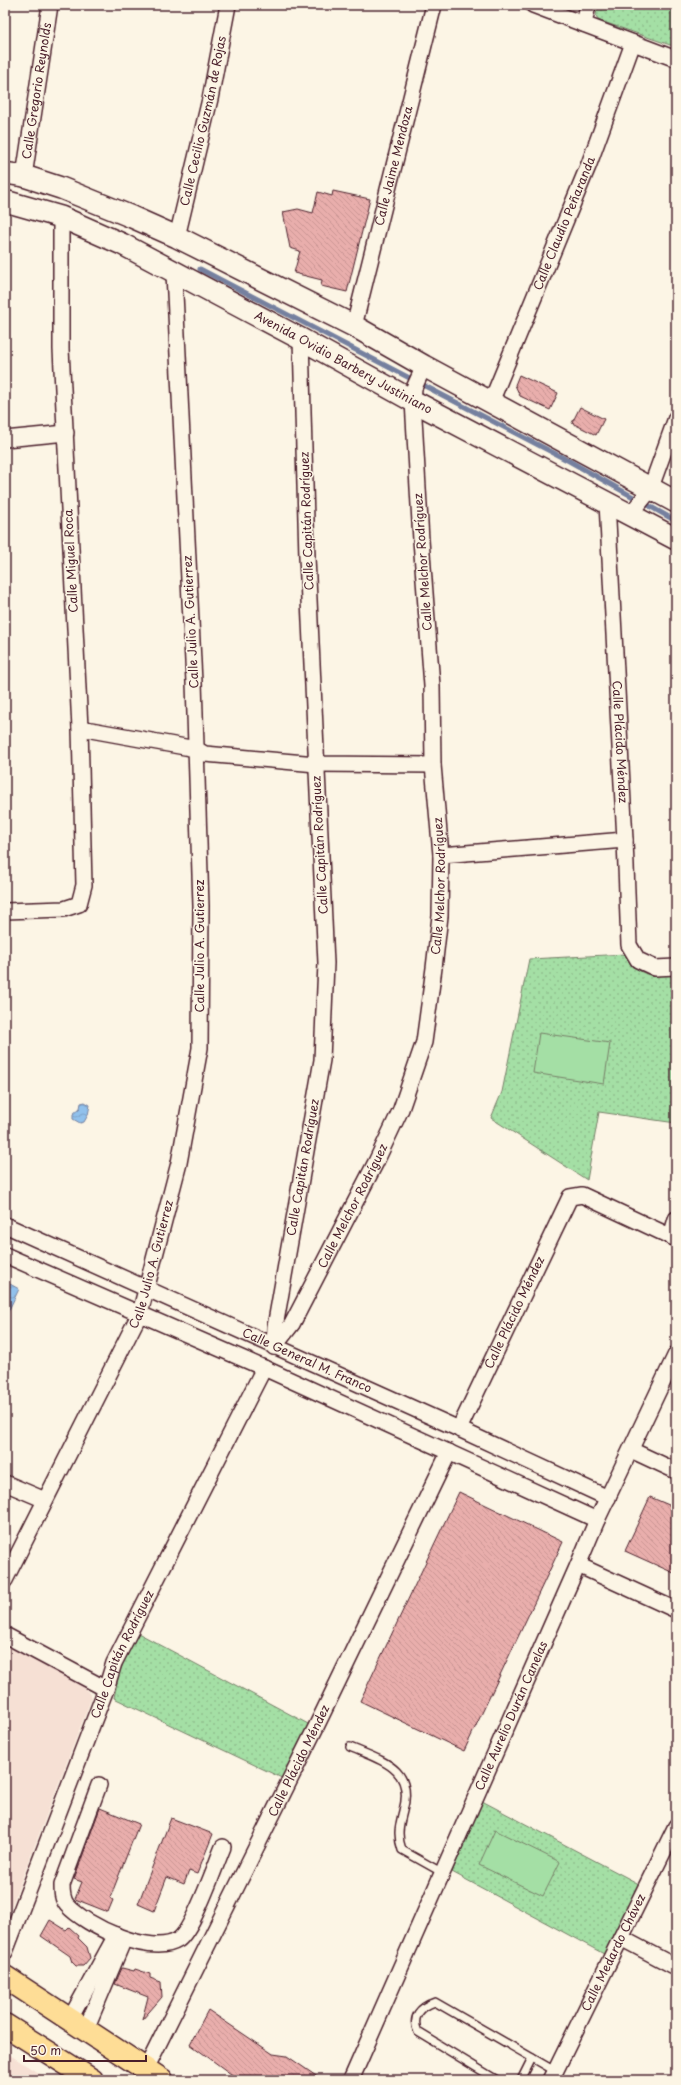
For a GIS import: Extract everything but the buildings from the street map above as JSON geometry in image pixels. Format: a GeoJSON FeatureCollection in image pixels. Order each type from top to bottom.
{"type":"FeatureCollection","features":[{"type":"Feature","properties":{"kind":"main road"},"geometry":{"type":"LineString","coordinates":[[5,1977],[154,2074]]}},
{"type":"Feature","properties":{"kind":"main road"},"geometry":{"type":"LineString","coordinates":[[5,2025],[92,2080]]}},
{"type":"Feature","properties":{"kind":"street","name":"Calle Gregorio Reynolds"},"geometry":{"type":"LineString","coordinates":[[15,175],[50,5]]}},
{"type":"Feature","properties":{"kind":"street","name":"Calle Cecilio Guzmán de Rojas"},"geometry":{"type":"LineString","coordinates":[[177,237],[210,99],[228,5]]}},
{"type":"Feature","properties":{"kind":"street","name":"Calle Jaime Mendoza"},"geometry":{"type":"LineString","coordinates":[[354,326],[434,5]]}},
{"type":"Feature","properties":{"kind":"street"},"geometry":{"type":"LineString","coordinates":[[533,5],[676,59]]}},
{"type":"Feature","properties":{"kind":"street"},"geometry":{"type":"LineString","coordinates":[[584,24],[588,5]]}},
{"type":"Feature","properties":{"kind":"street","name":"Calle Claudio Peñaranda"},"geometry":{"type":"LineString","coordinates":[[491,402],[589,164],[633,43]]}},
{"type":"Feature","properties":{"kind":"street","name":"Avenida Ovidio Barbery Justiniano"},"geometry":{"type":"LineString","coordinates":[[15,175],[132,217],[177,237],[354,326],[418,382],[607,504],[676,502]]}},
{"type":"Feature","properties":{"kind":"street","name":"Avenida Ovidio Barbery Justiniano"},"geometry":{"type":"LineString","coordinates":[[5,201],[61,217],[122,244],[174,273],[301,339],[418,382],[491,402],[640,502],[676,539]]}},
{"type":"Feature","properties":{"kind":"street","name":"Calle Miguel Roca"},"geometry":{"type":"LineString","coordinates":[[5,911],[64,909],[79,904],[84,884],[80,728],[61,349],[61,217]]}},
{"type":"Feature","properties":{"kind":"street"},"geometry":{"type":"LineString","coordinates":[[147,258],[162,257],[173,249],[177,237]]}},
{"type":"Feature","properties":{"kind":"street"},"geometry":{"type":"LineString","coordinates":[[174,273],[178,260],[189,252],[209,253]]}},
{"type":"Feature","properties":{"kind":"street","name":"Calle Julio A. Gutierrez"},"geometry":{"type":"LineString","coordinates":[[5,1580],[44,1500],[140,1314],[179,1163],[200,1048],[201,906],[196,749],[174,273]]}},
{"type":"Feature","properties":{"kind":"street","name":"Calle Capitán Rodríguez"},"geometry":{"type":"LineString","coordinates":[[274,1347],[276,1327],[322,1060],[326,963],[316,764],[301,339]]}},
{"type":"Feature","properties":{"kind":"street","name":"Calle Melchor Rodríguez"},"geometry":{"type":"LineString","coordinates":[[274,1347],[292,1324],[376,1162],[401,1109],[421,1050],[440,916],[441,855],[434,765],[432,686],[420,540],[418,382]]}},
{"type":"Feature","properties":{"kind":"street"},"geometry":{"type":"LineString","coordinates":[[640,502],[676,418]]}},
{"type":"Feature","properties":{"kind":"street"},"geometry":{"type":"LineString","coordinates":[[5,439],[66,433]]}},
{"type":"Feature","properties":{"kind":"street","name":"Calle Plácido Méndez"},"geometry":{"type":"LineString","coordinates":[[607,504],[625,840],[629,945],[638,960],[655,968],[676,967]]}},
{"type":"Feature","properties":{"kind":"street"},"geometry":{"type":"LineString","coordinates":[[80,728],[196,749],[205,754],[316,764],[434,765]]}},
{"type":"Feature","properties":{"kind":"street"},"geometry":{"type":"LineString","coordinates":[[441,855],[625,840]]}},
{"type":"Feature","properties":{"kind":"street","name":"Calle Plácido Méndez"},"geometry":{"type":"LineString","coordinates":[[459,1429],[570,1197],[582,1195],[673,1237]]}},
{"type":"Feature","properties":{"kind":"street"},"geometry":{"type":"LineString","coordinates":[[673,1237],[676,1219]]}},
{"type":"Feature","properties":{"kind":"street","name":"Calle General M. Franco"},"geometry":{"type":"LineString","coordinates":[[5,1224],[147,1287],[274,1347],[459,1429],[608,1498]]}},
{"type":"Feature","properties":{"kind":"street","name":"Calle General M. Franco"},"geometry":{"type":"LineString","coordinates":[[5,1255],[264,1368],[597,1520]]}},
{"type":"Feature","properties":{"kind":"street","name":"Calle Aurelio Durán Canelas"},"geometry":{"type":"LineString","coordinates":[[351,2080],[597,1520],[676,1354]]}},
{"type":"Feature","properties":{"kind":"street","name":"Calle Capitán Rodríguez"},"geometry":{"type":"LineString","coordinates":[[5,1952],[106,1689],[114,1663],[264,1368]]}},
{"type":"Feature","properties":{"kind":"street"},"geometry":{"type":"LineString","coordinates":[[631,1450],[676,1471]]}},
{"type":"Feature","properties":{"kind":"street","name":"Calle Plácido Méndez"},"geometry":{"type":"LineString","coordinates":[[154,2074],[309,1742],[449,1452]]}},
{"type":"Feature","properties":{"kind":"street"},"geometry":{"type":"LineString","coordinates":[[534,1491],[543,1469]]}},
{"type":"Feature","properties":{"kind":"street"},"geometry":{"type":"LineString","coordinates":[[5,1482],[44,1500]]}},
{"type":"Feature","properties":{"kind":"street"},"geometry":{"type":"LineString","coordinates":[[578,1565],[676,1610]]}},
{"type":"Feature","properties":{"kind":"street"},"geometry":{"type":"LineString","coordinates":[[5,1635],[106,1689]]}},
{"type":"Feature","properties":{"kind":"street"},"geometry":{"type":"LineString","coordinates":[[99,1785],[62,1885],[62,1895],[67,1904],[75,1912],[120,1937],[144,1945],[166,1944],[178,1940],[185,1933],[193,1919],[223,1847]]}},
{"type":"Feature","properties":{"kind":"street","name":"Calle Medardo Chávez"},"geometry":{"type":"LineString","coordinates":[[553,2076],[676,1826]]}},
{"type":"Feature","properties":{"kind":"street"},"geometry":{"type":"LineString","coordinates":[[78,2024],[120,1937]]}},
{"type":"Feature","properties":{"kind":"street"},"geometry":{"type":"LineString","coordinates":[[621,1938],[676,1967]]}},
{"type":"Feature","properties":{"kind":"lane"},"geometry":{"type":"LineString","coordinates":[[350,1747],[387,1764],[400,1773],[404,1781],[406,1800],[398,1832],[402,1850],[443,1873]]}},
{"type":"Feature","properties":{"kind":"lane"},"geometry":{"type":"LineString","coordinates":[[497,2080],[418,2032],[414,2024],[419,2011],[435,2002],[532,2058],[553,2076]]}},
{"type":"Feature","properties":{"kind":"lane"},"geometry":{"type":"LineString","coordinates":[[521,2080],[532,2058]]}},
{"type":"Feature","properties":{"kind":"shaded area"},"geometry":{"type":"Polygon","coordinates":[[[5,1644],[84,1687],[92,1697],[5,1923],[5,1644]]]}},
{"type":"Feature","properties":{"kind":"shaded area"},"geometry":{"type":"Polygon","coordinates":[[[5,2050],[10,2055],[49,2080],[5,2080],[5,2050]]]}},
{"type":"Feature","properties":{"kind":"green space"},"geometry":{"type":"Polygon","coordinates":[[[598,5],[676,5],[676,47],[598,20],[596,15],[598,5]]]}},
{"type":"Feature","properties":{"kind":"green space"},"geometry":{"type":"Polygon","coordinates":[[[626,954],[636,968],[646,974],[676,973],[676,1123],[599,1112],[587,1180],[491,1118],[502,1092],[529,959],[626,954]]]}},
{"type":"Feature","properties":{"kind":"green space"},"geometry":{"type":"Polygon","coordinates":[[[539,1033],[610,1043],[604,1084],[533,1073],[539,1033]]]}},
{"type":"Feature","properties":{"kind":"green space"},"geometry":{"type":"Polygon","coordinates":[[[138,1633],[310,1725],[284,1779],[114,1698],[119,1672],[138,1633]]]}},
{"type":"Feature","properties":{"kind":"green space"},"geometry":{"type":"Polygon","coordinates":[[[482,1801],[639,1884],[604,1954],[452,1872],[482,1801]]]}},
{"type":"Feature","properties":{"kind":"green space"},"geometry":{"type":"Polygon","coordinates":[[[495,1830],[560,1862],[543,1896],[479,1865],[495,1830]]]}},
{"type":"Feature","properties":{"kind":"water"},"geometry":{"type":"Polygon","coordinates":[[[85,1102],[90,1105],[88,1115],[84,1122],[80,1123],[73,1119],[73,1114],[80,1108],[81,1103],[85,1102]]]}},
{"type":"Feature","properties":{"kind":"water"},"geometry":{"type":"Polygon","coordinates":[[[10,1284],[19,1289],[7,1314],[5,1313],[5,1293],[10,1284]]]}},
{"type":"Feature","properties":{"kind":"waterway"},"geometry":{"type":"LineString","coordinates":[[200,269],[569,461],[676,521]]}}]}
